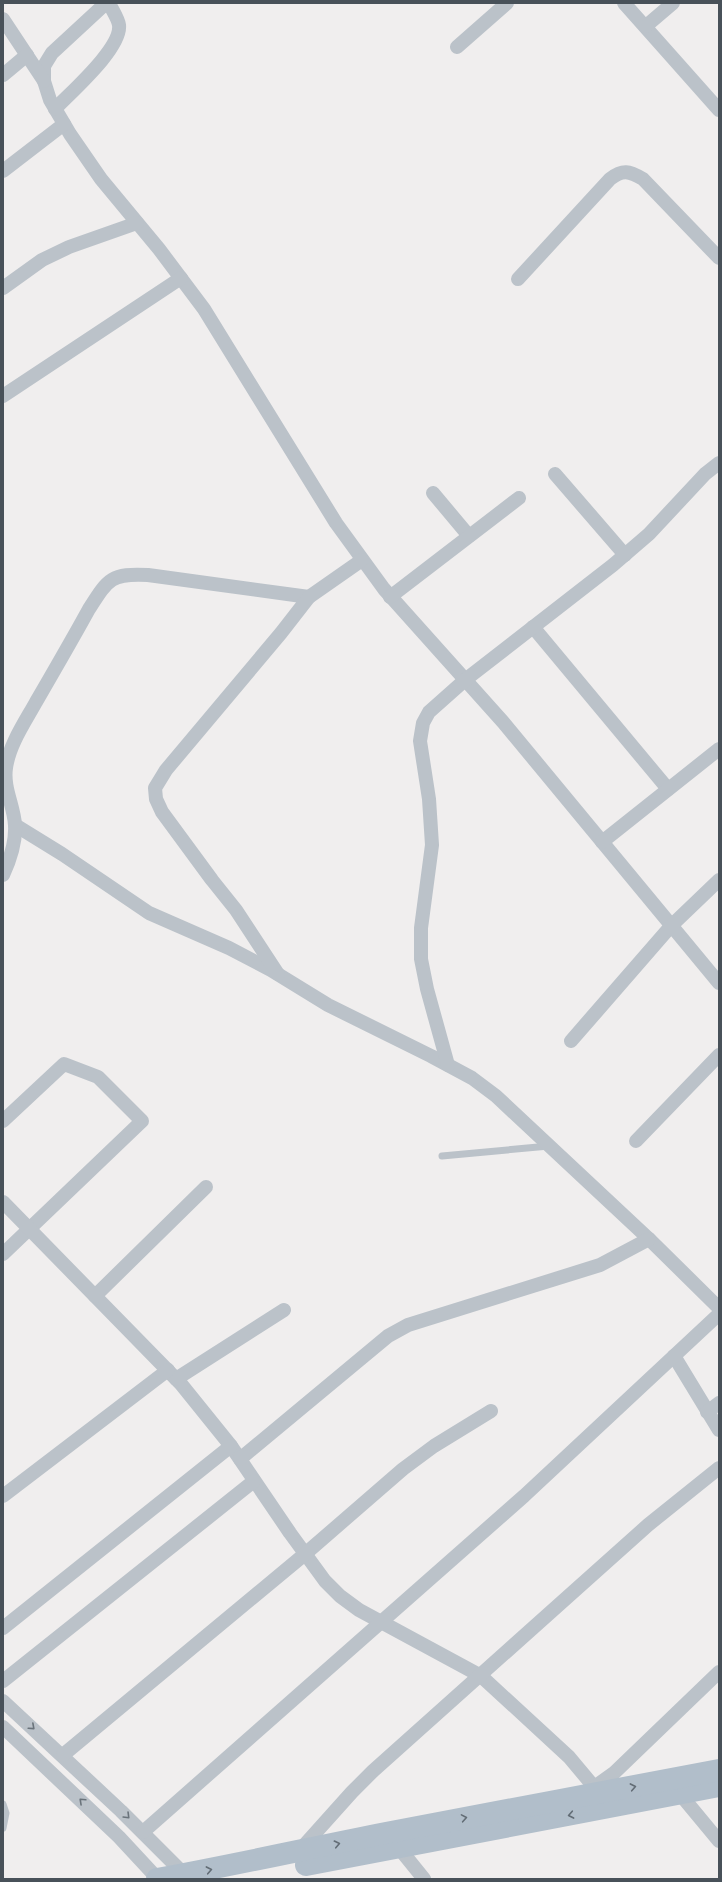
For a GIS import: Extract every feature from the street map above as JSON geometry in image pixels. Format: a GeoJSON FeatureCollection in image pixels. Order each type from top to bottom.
{"type":"FeatureCollection","features":[{"type":"Feature","properties":{"kind":"main road"},"geometry":{"type":"LineString","coordinates":[[233,1879],[399,1848],[599,1797],[719,1770]]}},
{"type":"Feature","properties":{"kind":"main road"},"geometry":{"type":"LineString","coordinates":[[158,1879],[187,1877],[385,1833],[599,1797],[680,1794],[719,1786]]}},
{"type":"Feature","properties":{"kind":"street"},"geometry":{"type":"LineString","coordinates":[[44,81],[44,66],[52,53],[107,3],[119,24],[119,36],[106,56],[56,109]]}},
{"type":"Feature","properties":{"kind":"street"},"geometry":{"type":"LineString","coordinates":[[458,47],[507,3]]}},
{"type":"Feature","properties":{"kind":"street"},"geometry":{"type":"LineString","coordinates":[[624,3],[718,107]]}},
{"type":"Feature","properties":{"kind":"street"},"geometry":{"type":"LineString","coordinates":[[646,26],[673,3]]}},
{"type":"Feature","properties":{"kind":"street"},"geometry":{"type":"LineString","coordinates":[[3,19],[44,81],[64,124],[89,162],[204,309],[336,523],[362,560],[390,597],[502,722],[719,983]]}},
{"type":"Feature","properties":{"kind":"street"},"geometry":{"type":"LineString","coordinates":[[3,75],[27,56]]}},
{"type":"Feature","properties":{"kind":"street"},"geometry":{"type":"LineString","coordinates":[[3,171],[64,124]]}},
{"type":"Feature","properties":{"kind":"street"},"geometry":{"type":"LineString","coordinates":[[518,279],[610,179],[619,173],[632,172],[643,179],[719,258]]}},
{"type":"Feature","properties":{"kind":"street"},"geometry":{"type":"LineString","coordinates":[[3,288],[42,260],[69,246],[137,223]]}},
{"type":"Feature","properties":{"kind":"street"},"geometry":{"type":"LineString","coordinates":[[3,396],[181,278]]}},
{"type":"Feature","properties":{"kind":"street"},"geometry":{"type":"LineString","coordinates":[[448,1066],[427,989],[421,959],[421,928],[432,845],[429,800],[420,742],[423,723],[429,712],[465,680],[625,555],[649,534],[705,474],[719,463]]}},
{"type":"Feature","properties":{"kind":"street"},"geometry":{"type":"LineString","coordinates":[[555,474],[625,555]]}},
{"type":"Feature","properties":{"kind":"street"},"geometry":{"type":"LineString","coordinates":[[433,493],[469,536]]}},
{"type":"Feature","properties":{"kind":"street"},"geometry":{"type":"LineString","coordinates":[[390,597],[519,498]]}},
{"type":"Feature","properties":{"kind":"street"},"geometry":{"type":"LineString","coordinates":[[279,975],[236,910],[162,812],[156,799],[155,788],[166,770],[281,633],[308,597],[362,560]]}},
{"type":"Feature","properties":{"kind":"street"},"geometry":{"type":"LineString","coordinates":[[3,875],[8,864],[13,844],[15,824],[7,793],[6,769],[10,752],[25,721],[89,609],[100,591],[111,580],[126,574],[148,575],[308,597]]}},
{"type":"Feature","properties":{"kind":"street"},"geometry":{"type":"LineString","coordinates":[[533,627],[668,789]]}},
{"type":"Feature","properties":{"kind":"street"},"geometry":{"type":"LineString","coordinates":[[602,842],[719,749]]}},
{"type":"Feature","properties":{"kind":"street"},"geometry":{"type":"LineString","coordinates":[[15,824],[149,913],[229,948],[279,975],[328,1005],[472,1078],[496,1096],[649,1238],[719,1308]]}},
{"type":"Feature","properties":{"kind":"street"},"geometry":{"type":"LineString","coordinates":[[571,1041],[672,926],[719,880]]}},
{"type":"Feature","properties":{"kind":"street"},"geometry":{"type":"LineString","coordinates":[[636,1141],[719,1055]]}},
{"type":"Feature","properties":{"kind":"street"},"geometry":{"type":"LineString","coordinates":[[3,1121],[64,1064],[98,1077],[142,1121],[3,1254]]}},
{"type":"Feature","properties":{"kind":"street"},"geometry":{"type":"LineString","coordinates":[[96,1296],[206,1187]]}},
{"type":"Feature","properties":{"kind":"street"},"geometry":{"type":"LineString","coordinates":[[3,1202],[172,1375],[231,1446],[305,1554],[325,1581],[340,1596],[359,1610],[481,1676],[569,1757],[599,1797],[614,1773],[719,1672]]}},
{"type":"Feature","properties":{"kind":"street"},"geometry":{"type":"LineString","coordinates":[[240,1459],[388,1336],[408,1325],[600,1265],[649,1238]]}},
{"type":"Feature","properties":{"kind":"street"},"geometry":{"type":"LineString","coordinates":[[3,1496],[172,1375],[284,1310]]}},
{"type":"Feature","properties":{"kind":"street"},"geometry":{"type":"LineString","coordinates":[[143,1832],[524,1496],[719,1314]]}},
{"type":"Feature","properties":{"kind":"street"},"geometry":{"type":"LineString","coordinates":[[674,1356],[719,1430]]}},
{"type":"Feature","properties":{"kind":"street"},"geometry":{"type":"LineString","coordinates":[[707,1412],[719,1403]]}},
{"type":"Feature","properties":{"kind":"street"},"geometry":{"type":"LineString","coordinates":[[63,1755],[305,1554],[403,1469],[434,1446],[491,1411]]}},
{"type":"Feature","properties":{"kind":"street"},"geometry":{"type":"LineString","coordinates":[[3,1628],[231,1446]]}},
{"type":"Feature","properties":{"kind":"street"},"geometry":{"type":"LineString","coordinates":[[299,1852],[352,1792],[373,1771],[481,1676],[648,1525],[719,1468]]}},
{"type":"Feature","properties":{"kind":"street"},"geometry":{"type":"LineString","coordinates":[[3,1681],[254,1481]]}},
{"type":"Feature","properties":{"kind":"street"},"geometry":{"type":"LineString","coordinates":[[3,1701],[63,1755],[143,1832],[187,1877]]}},
{"type":"Feature","properties":{"kind":"street"},"geometry":{"type":"LineString","coordinates":[[3,1727],[119,1837],[158,1879]]}},
{"type":"Feature","properties":{"kind":"street"},"geometry":{"type":"LineString","coordinates":[[680,1794],[719,1841]]}},
{"type":"Feature","properties":{"kind":"street"},"geometry":{"type":"LineString","coordinates":[[399,1848],[424,1879]]}},
{"type":"Feature","properties":{"kind":"lane"},"geometry":{"type":"LineString","coordinates":[[442,1156],[550,1146]]}},
{"type":"Feature","properties":{"kind":"lane"},"geometry":{"type":"LineString","coordinates":[[3,1804],[6,1813],[3,1828]]}}]}
